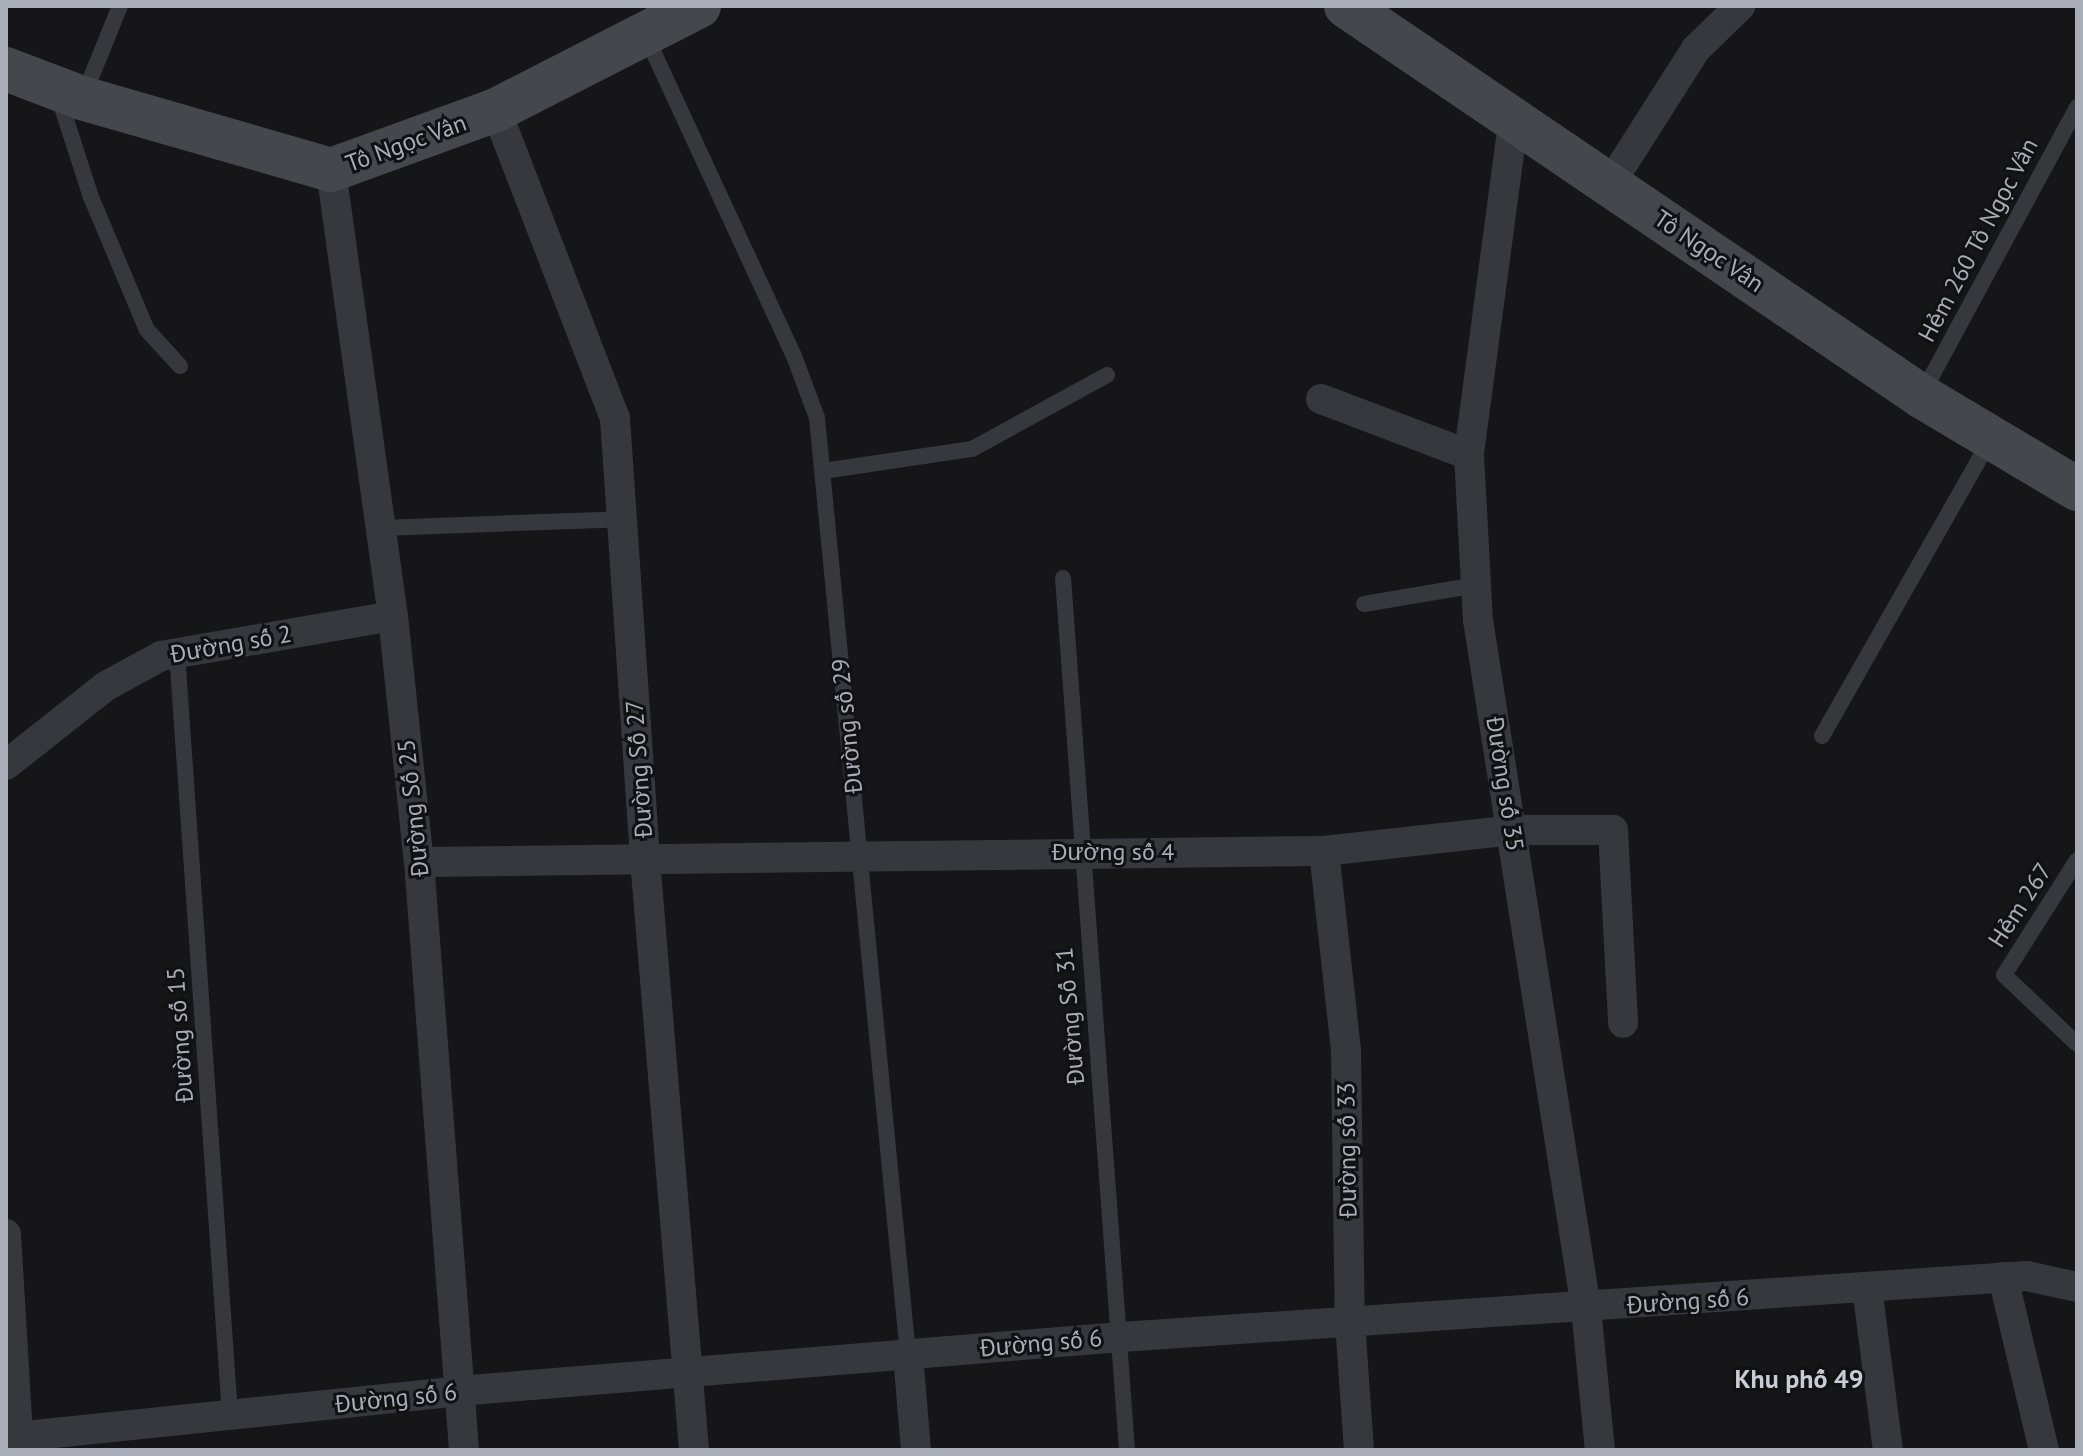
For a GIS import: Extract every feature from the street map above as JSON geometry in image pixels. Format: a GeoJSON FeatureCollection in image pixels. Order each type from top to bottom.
{"type":"FeatureCollection","features":[{"type":"Feature","properties":{"kind":"main road","name":"Tô Ngọc Vân"},"geometry":{"type":"LineString","coordinates":[[6,69],[69,94],[331,170],[496,110],[646,36],[699,6]]}},
{"type":"Feature","properties":{"kind":"main road","name":"Tô Ngọc Vân"},"geometry":{"type":"LineString","coordinates":[[1364,10],[1610,184],[1921,396],[2077,489]]}},
{"type":"Feature","properties":{"kind":"street"},"geometry":{"type":"LineString","coordinates":[[1610,184],[1696,49],[1740,6]]}},
{"type":"Feature","properties":{"kind":"street","name":"Đường Số 27"},"geometry":{"type":"LineString","coordinates":[[496,110],[615,418],[645,859],[694,1450]]}},
{"type":"Feature","properties":{"kind":"street","name":"Đường số 35"},"geometry":{"type":"LineString","coordinates":[[1514,116],[1469,455],[1476,585],[1586,1308],[1600,1450]]}},
{"type":"Feature","properties":{"kind":"street","name":"Đường Số 25"},"geometry":{"type":"LineString","coordinates":[[331,170],[393,616],[419,862],[464,1450]]}},
{"type":"Feature","properties":{"kind":"street"},"geometry":{"type":"LineString","coordinates":[[1321,399],[1469,455]]}},
{"type":"Feature","properties":{"kind":"street","name":"Đường số 2"},"geometry":{"type":"LineString","coordinates":[[6,765],[106,686],[177,653],[393,616]]}},
{"type":"Feature","properties":{"kind":"street","name":"Đường số 4"},"geometry":{"type":"LineString","coordinates":[[419,862],[1324,851],[1513,830],[1613,830],[1623,1023]]}},
{"type":"Feature","properties":{"kind":"street","name":"Đường số 33"},"geometry":{"type":"LineString","coordinates":[[1324,851],[1346,1051],[1350,1322],[1359,1450]]}},
{"type":"Feature","properties":{"kind":"street"},"geometry":{"type":"LineString","coordinates":[[6,1234],[12,1437]]}},
{"type":"Feature","properties":{"kind":"street","name":"Đường số 6"},"geometry":{"type":"LineString","coordinates":[[12,1437],[458,1391],[1121,1337],[1586,1308],[2003,1277],[2027,1276],[2077,1287]]}},
{"type":"Feature","properties":{"kind":"street"},"geometry":{"type":"LineString","coordinates":[[2003,1277],[2044,1450]]}},
{"type":"Feature","properties":{"kind":"street"},"geometry":{"type":"LineString","coordinates":[[1867,1287],[1888,1450]]}},
{"type":"Feature","properties":{"kind":"street","name":"Đường số 29"},"geometry":{"type":"LineString","coordinates":[[908,1355],[916,1450]]}},
{"type":"Feature","properties":{"kind":"lane"},"geometry":{"type":"LineString","coordinates":[[120,6],[69,94],[91,197],[147,330],[180,366]]}},
{"type":"Feature","properties":{"kind":"lane","name":"Đường số 29"},"geometry":{"type":"LineString","coordinates":[[646,36],[794,356],[817,418],[908,1355]]}},
{"type":"Feature","properties":{"kind":"lane","name":"Hẻm 260 Tô Ngọc Vân"},"geometry":{"type":"LineString","coordinates":[[1921,396],[2077,107]]}},
{"type":"Feature","properties":{"kind":"lane"},"geometry":{"type":"LineString","coordinates":[[823,471],[972,449],[1107,375]]}},
{"type":"Feature","properties":{"kind":"lane"},"geometry":{"type":"LineString","coordinates":[[1822,736],[1991,439]]}},
{"type":"Feature","properties":{"kind":"lane"},"geometry":{"type":"LineString","coordinates":[[381,528],[622,519]]}},
{"type":"Feature","properties":{"kind":"lane","name":"Đường Số 31"},"geometry":{"type":"LineString","coordinates":[[1063,578],[1080,852],[1121,1337],[1127,1450]]}},
{"type":"Feature","properties":{"kind":"lane"},"geometry":{"type":"LineString","coordinates":[[1364,604],[1476,585]]}},
{"type":"Feature","properties":{"kind":"lane","name":"Đường số 15"},"geometry":{"type":"LineString","coordinates":[[177,653],[230,1415]]}},
{"type":"Feature","properties":{"kind":"lane","name":"Hẻm 267"},"geometry":{"type":"LineString","coordinates":[[2077,860],[2004,975],[2077,1044]]}},
{"type":"Feature","properties":{"kind":"district","name":"Khu phố 49"},"geometry":{"type":"Point","coordinates":[1799,1379]}}]}
